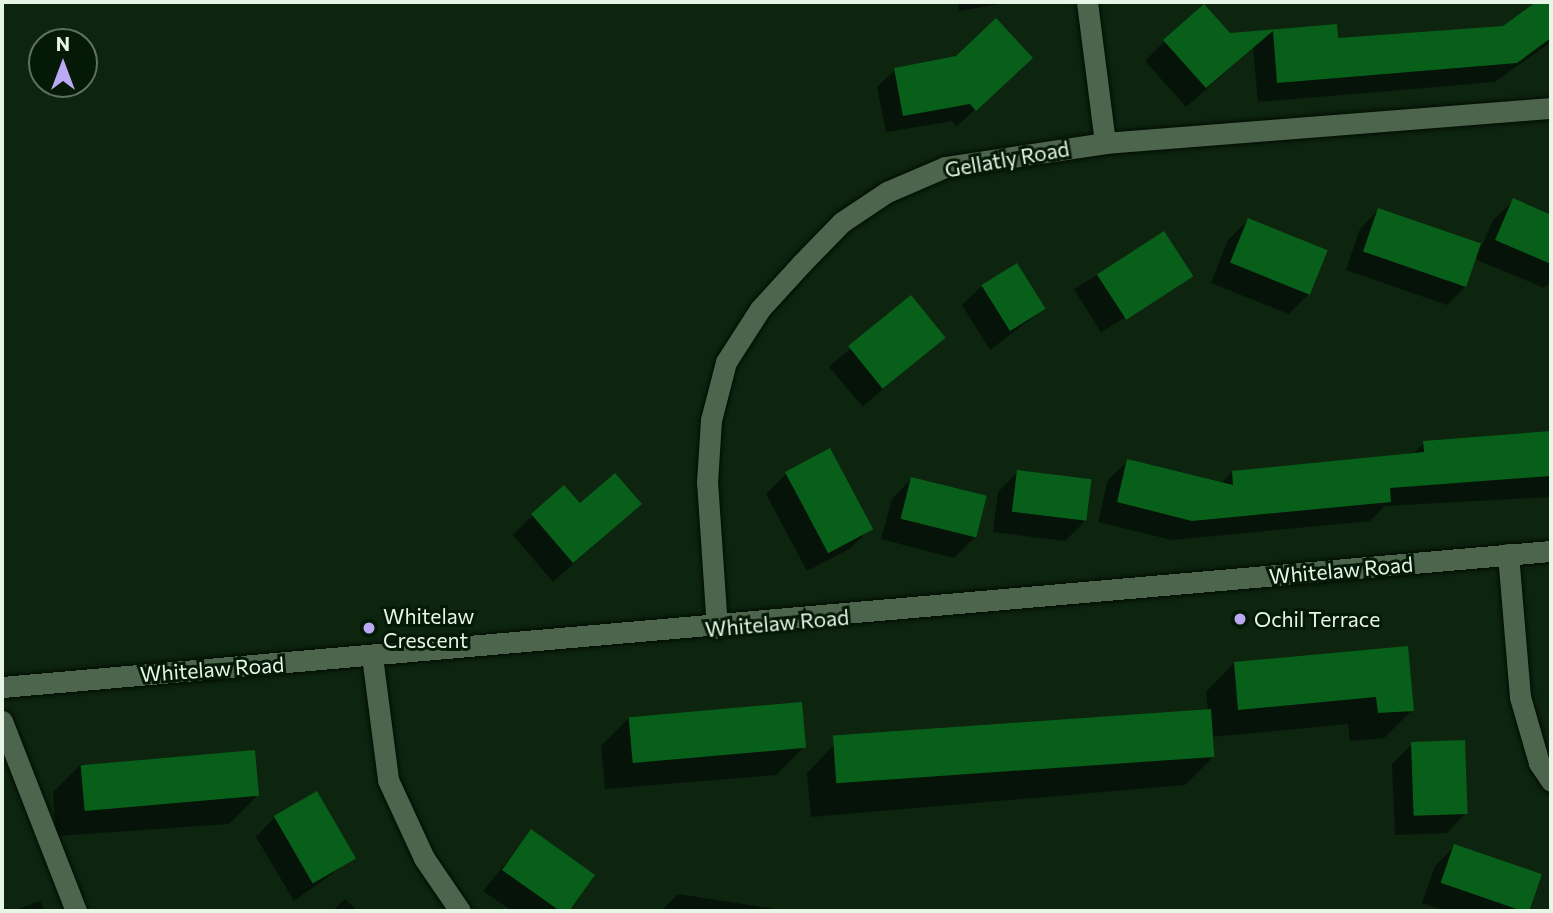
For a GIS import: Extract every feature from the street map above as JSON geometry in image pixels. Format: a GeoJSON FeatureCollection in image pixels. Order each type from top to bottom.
{"type":"FeatureCollection","features":[{"type":"Feature","properties":{"kind":"street"},"geometry":{"type":"LineString","coordinates":[[1087,2],[1105,143]]}},
{"type":"Feature","properties":{"kind":"street","name":"Gellatly Road"},"geometry":{"type":"LineString","coordinates":[[717,628],[707,482],[711,420],[726,362],[761,309],[842,222],[887,191],[945,167],[1105,143],[1551,108]]}},
{"type":"Feature","properties":{"kind":"street","name":"Whitelaw Road"},"geometry":{"type":"LineString","coordinates":[[2,687],[717,628],[1551,551]]}},
{"type":"Feature","properties":{"kind":"street"},"geometry":{"type":"LineString","coordinates":[[1508,554],[1520,697],[1539,763],[1551,781]]}},
{"type":"Feature","properties":{"kind":"street"},"geometry":{"type":"LineString","coordinates":[[372,656],[388,780],[424,858],[460,911]]}},
{"type":"Feature","properties":{"kind":"street"},"geometry":{"type":"LineString","coordinates":[[2,721],[76,911]]}},
{"type":"Feature","properties":{"kind":"building"},"geometry":{"type":"Polygon","coordinates":[[[1536,2],[1551,2],[1551,38],[1517,63],[1277,83],[1273,31],[1206,88],[1163,40],[1204,4],[1230,33],[1337,24],[1338,38],[1503,26],[1536,2]]]}},
{"type":"Feature","properties":{"kind":"building"},"geometry":{"type":"Polygon","coordinates":[[[996,18],[1033,58],[976,111],[970,104],[903,116],[894,68],[956,56],[996,18]]]}},
{"type":"Feature","properties":{"kind":"building"},"geometry":{"type":"Polygon","coordinates":[[[1513,198],[1551,215],[1551,264],[1495,240],[1513,198]]]}},
{"type":"Feature","properties":{"kind":"building"},"geometry":{"type":"Polygon","coordinates":[[[1378,208],[1481,243],[1466,287],[1363,251],[1378,208]]]}},
{"type":"Feature","properties":{"kind":"building"},"geometry":{"type":"Polygon","coordinates":[[[1248,218],[1328,250],[1310,295],[1230,263],[1248,218]]]}},
{"type":"Feature","properties":{"kind":"building"},"geometry":{"type":"Polygon","coordinates":[[[1164,231],[1193,276],[1126,320],[1097,275],[1164,231]]]}},
{"type":"Feature","properties":{"kind":"building"},"geometry":{"type":"Polygon","coordinates":[[[1017,263],[1046,309],[1010,331],[981,285],[1017,263]]]}},
{"type":"Feature","properties":{"kind":"building"},"geometry":{"type":"Polygon","coordinates":[[[911,295],[946,338],[883,389],[848,346],[911,295]]]}},
{"type":"Feature","properties":{"kind":"building"},"geometry":{"type":"Polygon","coordinates":[[[1551,431],[1551,476],[1390,488],[1391,502],[1192,521],[1117,502],[1127,459],[1233,485],[1232,471],[1424,452],[1423,441],[1551,431]]]}},
{"type":"Feature","properties":{"kind":"building"},"geometry":{"type":"Polygon","coordinates":[[[830,448],[873,529],[828,553],[785,472],[830,448]]]}},
{"type":"Feature","properties":{"kind":"building"},"geometry":{"type":"Polygon","coordinates":[[[1017,470],[1091,479],[1086,521],[1012,512],[1017,470]]]}},
{"type":"Feature","properties":{"kind":"building"},"geometry":{"type":"Polygon","coordinates":[[[615,473],[642,504],[573,563],[531,514],[564,485],[580,503],[615,473]]]}},
{"type":"Feature","properties":{"kind":"building"},"geometry":{"type":"Polygon","coordinates":[[[911,477],[987,496],[976,538],[901,519],[911,477]]]}},
{"type":"Feature","properties":{"kind":"building"},"geometry":{"type":"Polygon","coordinates":[[[1408,646],[1414,711],[1378,713],[1376,697],[1238,710],[1234,662],[1408,646]]]}},
{"type":"Feature","properties":{"kind":"building"},"geometry":{"type":"Polygon","coordinates":[[[802,702],[806,748],[633,763],[629,717],[802,702]]]}},
{"type":"Feature","properties":{"kind":"building"},"geometry":{"type":"Polygon","coordinates":[[[1211,709],[1214,757],[836,783],[833,735],[1211,709]]]}},
{"type":"Feature","properties":{"kind":"building"},"geometry":{"type":"Polygon","coordinates":[[[1465,740],[1468,814],[1414,816],[1411,742],[1465,740]]]}},
{"type":"Feature","properties":{"kind":"building"},"geometry":{"type":"Polygon","coordinates":[[[255,750],[259,796],[85,811],[81,765],[255,750]]]}},
{"type":"Feature","properties":{"kind":"building"},"geometry":{"type":"Polygon","coordinates":[[[317,791],[356,859],[313,884],[274,816],[317,791]]]}},
{"type":"Feature","properties":{"kind":"building"},"geometry":{"type":"Polygon","coordinates":[[[531,829],[595,875],[569,911],[560,911],[502,870],[531,829]]]}},
{"type":"Feature","properties":{"kind":"building"},"geometry":{"type":"Polygon","coordinates":[[[1454,844],[1542,874],[1529,911],[1441,883],[1454,844]]]}},
{"type":"Feature","properties":{"kind":"place","name":"Ochil Terrace"},"geometry":{"type":"Point","coordinates":[1240,619]}},
{"type":"Feature","properties":{"kind":"place","name":"Whitelaw Crescent"},"geometry":{"type":"Point","coordinates":[369,628]}}]}
